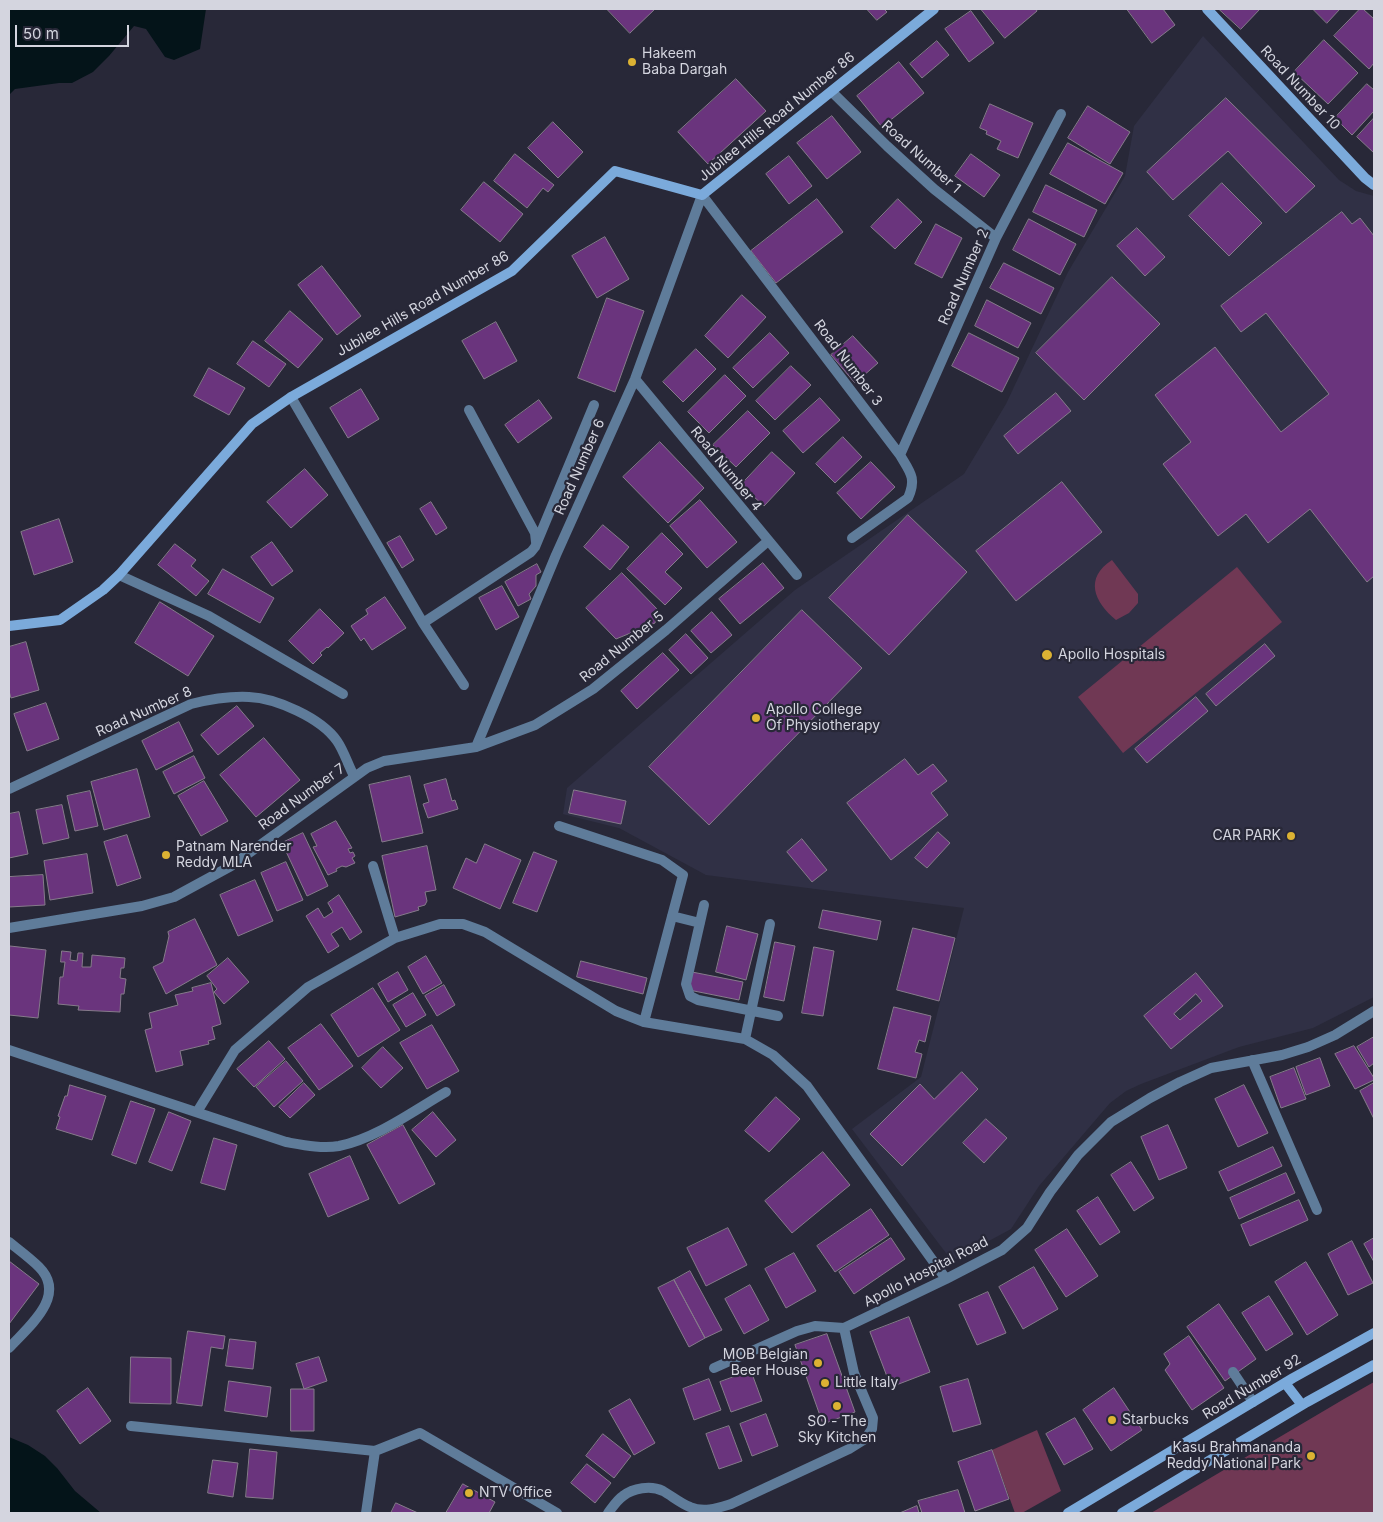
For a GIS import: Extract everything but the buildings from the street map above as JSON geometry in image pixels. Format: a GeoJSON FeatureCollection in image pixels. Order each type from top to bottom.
{"type":"FeatureCollection","features":[{"type":"Feature","properties":{"kind":"street","name":"Jubilee Hills Road Number 86"},"geometry":{"type":"LineString","coordinates":[[9,626],[60,620],[103,590],[119,575],[252,424],[291,397],[512,271],[615,170],[702,195],[934,9]]}},
{"type":"Feature","properties":{"kind":"street","name":"Road Number 10"},"geometry":{"type":"LineString","coordinates":[[1207,9],[1365,178],[1374,185]]}},
{"type":"Feature","properties":{"kind":"street","name":"Road Number 1"},"geometry":{"type":"LineString","coordinates":[[832,92],[927,182],[996,238]]}},
{"type":"Feature","properties":{"kind":"street","name":"Road Number 2"},"geometry":{"type":"LineString","coordinates":[[900,455],[996,238],[1061,114]]}},
{"type":"Feature","properties":{"kind":"street","name":"Road Number 6"},"geometry":{"type":"LineString","coordinates":[[476,747],[556,555],[635,379],[702,195]]}},
{"type":"Feature","properties":{"kind":"street","name":"Road Number 3"},"geometry":{"type":"LineString","coordinates":[[702,195],[900,455],[914,479],[913,488],[908,498],[852,538]]}},
{"type":"Feature","properties":{"kind":"street","name":"Road Number 4"},"geometry":{"type":"LineString","coordinates":[[635,379],[797,575]]}},
{"type":"Feature","properties":{"kind":"street"},"geometry":{"type":"LineString","coordinates":[[291,397],[423,623],[464,684]]}},
{"type":"Feature","properties":{"kind":"street"},"geometry":{"type":"LineString","coordinates":[[423,623],[530,552],[536,542],[594,405]]}},
{"type":"Feature","properties":{"kind":"street"},"geometry":{"type":"LineString","coordinates":[[469,410],[535,534],[536,542]]}},
{"type":"Feature","properties":{"kind":"street","name":"Road Number 5"},"geometry":{"type":"LineString","coordinates":[[476,747],[535,725],[593,689],[666,630],[768,541]]}},
{"type":"Feature","properties":{"kind":"street"},"geometry":{"type":"LineString","coordinates":[[119,575],[209,616],[343,694]]}},
{"type":"Feature","properties":{"kind":"street","name":"Road Number 8"},"geometry":{"type":"LineString","coordinates":[[9,789],[191,704],[214,698],[234,697],[252,697],[266,700],[316,720],[337,741],[354,776]]}},
{"type":"Feature","properties":{"kind":"street","name":"Road Number 7"},"geometry":{"type":"LineString","coordinates":[[9,928],[142,906],[174,897],[230,866],[367,768],[384,761],[476,747]]}},
{"type":"Feature","properties":{"kind":"street"},"geometry":{"type":"LineString","coordinates":[[559,826],[662,860],[683,875],[644,1022]]}},
{"type":"Feature","properties":{"kind":"street"},"geometry":{"type":"LineString","coordinates":[[373,866],[395,938]]}},
{"type":"Feature","properties":{"kind":"street"},"geometry":{"type":"LineString","coordinates":[[704,905],[686,984],[687,992],[692,998],[698,1000],[778,1016]]}},
{"type":"Feature","properties":{"kind":"street"},"geometry":{"type":"LineString","coordinates":[[672,916],[700,922]]}},
{"type":"Feature","properties":{"kind":"street"},"geometry":{"type":"LineString","coordinates":[[197,1112],[235,1050],[308,987],[395,938],[440,924],[463,924],[485,932],[616,1011],[644,1022],[745,1039],[773,1055],[806,1086],[946,1279]]}},
{"type":"Feature","properties":{"kind":"street"},"geometry":{"type":"LineString","coordinates":[[745,1039],[770,924]]}},
{"type":"Feature","properties":{"kind":"street","name":"Apollo Hospital Road"},"geometry":{"type":"LineString","coordinates":[[844,1328],[1002,1250],[1026,1228],[1078,1155],[1111,1122],[1180,1082],[1211,1068],[1282,1055],[1308,1047],[1335,1035],[1374,1011]]}},
{"type":"Feature","properties":{"kind":"street"},"geometry":{"type":"LineString","coordinates":[[9,1050],[286,1142],[309,1146],[338,1146],[368,1138],[446,1092]]}},
{"type":"Feature","properties":{"kind":"street"},"geometry":{"type":"LineString","coordinates":[[1252,1060],[1316,1210]]}},
{"type":"Feature","properties":{"kind":"street"},"geometry":{"type":"LineString","coordinates":[[9,1242],[40,1268],[49,1285],[49,1297],[45,1306],[9,1348]]}},
{"type":"Feature","properties":{"kind":"street"},"geometry":{"type":"LineString","coordinates":[[608,1513],[623,1496],[636,1489],[649,1488],[661,1490],[690,1508],[714,1509],[849,1449],[866,1439],[872,1429],[872,1418],[854,1373],[844,1328],[815,1326],[796,1331],[714,1368]]}},
{"type":"Feature","properties":{"kind":"street","name":"Road Number 92"},"geometry":{"type":"LineString","coordinates":[[1068,1513],[1285,1383],[1374,1333]]}},
{"type":"Feature","properties":{"kind":"street"},"geometry":{"type":"LineString","coordinates":[[1122,1513],[1302,1405],[1374,1365]]}},
{"type":"Feature","properties":{"kind":"street"},"geometry":{"type":"LineString","coordinates":[[1233,1372],[1253,1402]]}},
{"type":"Feature","properties":{"kind":"street"},"geometry":{"type":"LineString","coordinates":[[1285,1383],[1302,1405]]}},
{"type":"Feature","properties":{"kind":"street"},"geometry":{"type":"LineString","coordinates":[[131,1426],[375,1451],[420,1432],[557,1513]]}},
{"type":"Feature","properties":{"kind":"street"},"geometry":{"type":"LineString","coordinates":[[366,1513],[375,1451]]}},
{"type":"Feature","properties":{"kind":"shaded area"},"geometry":{"type":"Polygon","coordinates":[[[9,9],[206,9],[200,49],[174,60],[165,57],[146,29],[134,26],[93,72],[72,83],[15,89],[9,95],[9,9]]]}},
{"type":"Feature","properties":{"kind":"shaded area","name":"Apollo Hospitals"},"geometry":{"type":"Polygon","coordinates":[[[1203,36],[1339,180],[1356,191],[1374,196],[1374,997],[1313,1028],[1239,1047],[1126,1091],[1110,1103],[1039,1186],[1011,1229],[952,1261],[852,1129],[921,1077],[964,908],[706,875],[619,828],[563,814],[567,788],[795,590],[964,474],[1006,404],[1068,272],[1125,176],[1134,126],[1203,36]]]}},
{"type":"Feature","properties":{"kind":"shaded area"},"geometry":{"type":"Polygon","coordinates":[[[1112,560],[1138,594],[1138,603],[1129,613],[1116,620],[1102,606],[1095,590],[1098,574],[1112,560]]]}},
{"type":"Feature","properties":{"kind":"shaded area"},"geometry":{"type":"Polygon","coordinates":[[[1237,567],[1282,622],[1123,753],[1078,697],[1237,567]]]}},
{"type":"Feature","properties":{"kind":"shaded area","name":"Kasu Brahmananda Reddy National Park"},"geometry":{"type":"Polygon","coordinates":[[[1374,1382],[1374,1513],[1151,1513],[1344,1399],[1374,1382]]]}},
{"type":"Feature","properties":{"kind":"shaded area"},"geometry":{"type":"Polygon","coordinates":[[[1037,1430],[1061,1491],[1022,1513],[1015,1513],[992,1450],[1037,1430]]]}},
{"type":"Feature","properties":{"kind":"shaded area"},"geometry":{"type":"Polygon","coordinates":[[[9,1437],[28,1445],[45,1456],[75,1491],[101,1513],[9,1513],[9,1437]]]}},
{"type":"Feature","properties":{"kind":"place","name":"Hakeem Baba Dargah"},"geometry":{"type":"Point","coordinates":[632,62]}},
{"type":"Feature","properties":{"kind":"place","name":"Apollo Hospitals"},"geometry":{"type":"Point","coordinates":[1047,655]}},
{"type":"Feature","properties":{"kind":"place","name":"Apollo College Of Physiotherapy"},"geometry":{"type":"Point","coordinates":[756,718]}},
{"type":"Feature","properties":{"kind":"place","name":"CAR PARK"},"geometry":{"type":"Point","coordinates":[1291,836]}},
{"type":"Feature","properties":{"kind":"place","name":"Patnam Narender Reddy MLA"},"geometry":{"type":"Point","coordinates":[166,855]}},
{"type":"Feature","properties":{"kind":"place","name":"MOB Belgian Beer House"},"geometry":{"type":"Point","coordinates":[818,1363]}},
{"type":"Feature","properties":{"kind":"place","name":"Little Italy"},"geometry":{"type":"Point","coordinates":[825,1383]}},
{"type":"Feature","properties":{"kind":"place","name":"SO - The Sky Kitchen"},"geometry":{"type":"Point","coordinates":[837,1406]}},
{"type":"Feature","properties":{"kind":"place","name":"Starbucks"},"geometry":{"type":"Point","coordinates":[1112,1420]}},
{"type":"Feature","properties":{"kind":"place","name":"Kasu Brahmananda Reddy National Park"},"geometry":{"type":"Point","coordinates":[1311,1456]}},
{"type":"Feature","properties":{"kind":"place","name":"NTV Office"},"geometry":{"type":"Point","coordinates":[469,1493]}}]}
